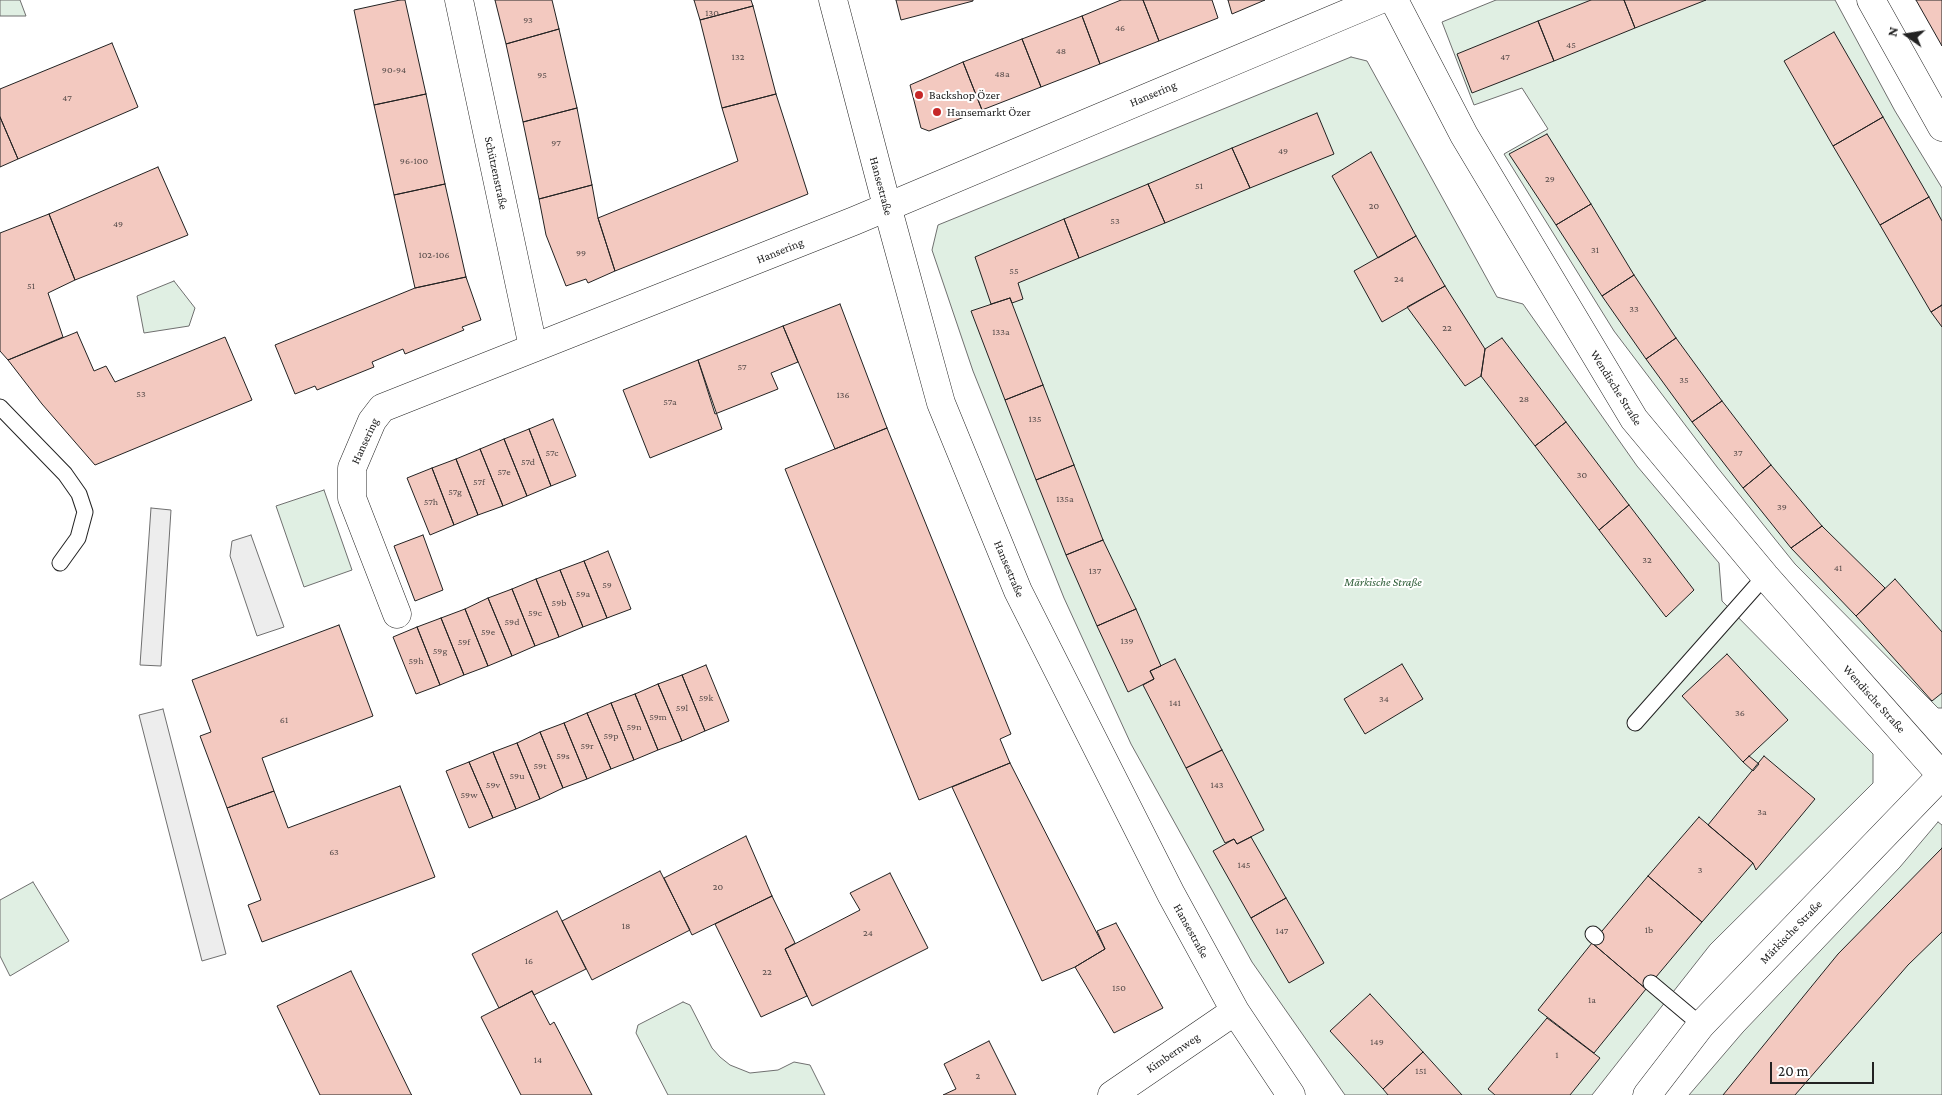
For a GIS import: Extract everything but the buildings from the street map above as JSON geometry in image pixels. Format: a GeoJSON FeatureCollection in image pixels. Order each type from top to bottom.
{"type":"FeatureCollection","features":[{"type":"Feature","properties":{"kind":"street","name":"Schützenstraße"},"geometry":{"type":"LineString","coordinates":[[460,0],[533,347]]}},
{"type":"Feature","properties":{"kind":"street","name":"Hansestraße"},"geometry":{"type":"LineString","coordinates":[[833,0],[886,206],[941,403],[1018,591],[1171,894],[1235,1011],[1291,1095]]}},
{"type":"Feature","properties":{"kind":"street","name":"Hansering"},"geometry":{"type":"LineString","coordinates":[[397,614],[352,498],[352,468],[372,421],[382,408],[533,347],[606,320],[886,206],[1379,0]]}},
{"type":"Feature","properties":{"kind":"street","name":"Wendische Straße"},"geometry":{"type":"LineString","coordinates":[[1394,0],[1464,135],[1634,419],[1765,576],[1942,775]]}},
{"type":"Feature","properties":{"kind":"street"},"geometry":{"type":"LineString","coordinates":[[1871,0],[1942,127]]}},
{"type":"Feature","properties":{"kind":"street","name":"Märkische Straße"},"geometry":{"type":"LineString","coordinates":[[1647,1095],[1701,1025],[1942,775]]}},
{"type":"Feature","properties":{"kind":"street","name":"Kimbernweg"},"geometry":{"type":"LineString","coordinates":[[1112,1095],[1235,1011]]}},
{"type":"Feature","properties":{"kind":"lane"},"geometry":{"type":"LineString","coordinates":[[0,407],[65,474],[80,494],[85,512],[78,538],[60,563]]}},
{"type":"Feature","properties":{"kind":"lane"},"geometry":{"type":"LineString","coordinates":[[1635,723],[1765,576]]}},
{"type":"Feature","properties":{"kind":"lane"},"geometry":{"type":"LineString","coordinates":[[1651,983],[1701,1025]]}},
{"type":"Feature","properties":{"kind":"green space"},"geometry":{"type":"Polygon","coordinates":[[[0,0],[20,0],[26,16],[0,16],[0,0]]]}},
{"type":"Feature","properties":{"kind":"green space"},"geometry":{"type":"Polygon","coordinates":[[[1496,0],[1835,0],[1895,111],[1942,188],[1942,708],[1938,708],[1795,564],[1717,467],[1614,331],[1504,154],[1548,129],[1522,88],[1474,105],[1442,22],[1496,0]]]}},
{"type":"Feature","properties":{"kind":"green space"},"geometry":{"type":"Polygon","coordinates":[[[1351,57],[1367,61],[1497,297],[1523,304],[1637,466],[1719,563],[1722,601],[1873,754],[1873,783],[1710,945],[1592,1095],[1345,1095],[1252,962],[1131,744],[1064,598],[973,371],[932,250],[938,225],[1351,57]]]}},
{"type":"Feature","properties":{"kind":"green space"},"geometry":{"type":"Polygon","coordinates":[[[174,281],[195,308],[189,326],[144,333],[137,296],[174,281]]]}},
{"type":"Feature","properties":{"kind":"green space"},"geometry":{"type":"Polygon","coordinates":[[[324,490],[352,570],[304,587],[276,506],[324,490]]]}},
{"type":"Feature","properties":{"kind":"green space"},"geometry":{"type":"Polygon","coordinates":[[[1938,822],[1942,825],[1942,1095],[1689,1095],[1743,1032],[1900,867],[1938,822]]]}},
{"type":"Feature","properties":{"kind":"green space"},"geometry":{"type":"Polygon","coordinates":[[[33,882],[69,941],[10,976],[0,956],[0,900],[33,882]]]}},
{"type":"Feature","properties":{"kind":"green space"},"geometry":{"type":"Polygon","coordinates":[[[683,1002],[690,1005],[712,1048],[730,1065],[750,1073],[778,1070],[794,1062],[810,1065],[825,1095],[668,1095],[636,1033],[638,1025],[683,1002]]]}},
{"type":"Feature","properties":{"kind":"shaded area"},"geometry":{"type":"Polygon","coordinates":[[[151,508],[171,510],[161,666],[140,665],[151,508]]]}},
{"type":"Feature","properties":{"kind":"shaded area"},"geometry":{"type":"Polygon","coordinates":[[[251,535],[284,627],[257,636],[230,556],[232,541],[251,535]]]}},
{"type":"Feature","properties":{"kind":"shaded area"},"geometry":{"type":"Polygon","coordinates":[[[163,709],[226,954],[202,961],[139,715],[163,709]]]}},
{"type":"Feature","properties":{"kind":"place","name":"Backshop Özer"},"geometry":{"type":"Point","coordinates":[919,95]}},
{"type":"Feature","properties":{"kind":"place","name":"Hansemarkt Özer"},"geometry":{"type":"Point","coordinates":[937,112]}}]}
